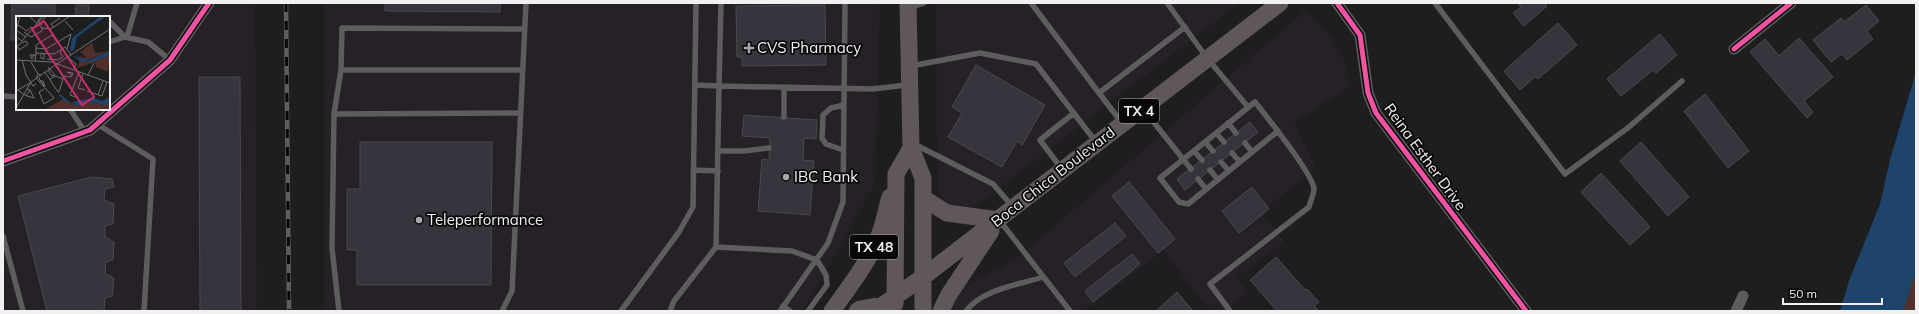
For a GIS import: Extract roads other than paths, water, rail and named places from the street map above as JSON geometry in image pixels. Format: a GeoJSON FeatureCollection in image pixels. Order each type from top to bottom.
{"type":"FeatureCollection","features":[{"type":"Feature","properties":{"kind":"main road","name":"Boca Chica Boulevard"},"geometry":{"type":"LineString","coordinates":[[857,311],[860,309],[888,306],[923,277],[1280,3]]}},
{"type":"Feature","properties":{"kind":"main road","name":"TX 48"},"geometry":{"type":"LineString","coordinates":[[914,5],[909,66],[910,145],[923,178],[923,277]]}},
{"type":"Feature","properties":{"kind":"main road","name":"TX 48"},"geometry":{"type":"LineString","coordinates":[[832,311],[853,282],[880,235],[896,174],[910,145]]}},
{"type":"Feature","properties":{"kind":"main road"},"geometry":{"type":"LineString","coordinates":[[888,306],[896,174]]}},
{"type":"Feature","properties":{"kind":"main road"},"geometry":{"type":"LineString","coordinates":[[923,198],[947,213],[999,220]]}},
{"type":"Feature","properties":{"kind":"main road","name":"TX 4"},"geometry":{"type":"LineString","coordinates":[[941,311],[948,296],[999,220]]}},
{"type":"Feature","properties":{"kind":"main road"},"geometry":{"type":"LineString","coordinates":[[923,277],[923,311]]}},
{"type":"Feature","properties":{"kind":"street"},"geometry":{"type":"LineString","coordinates":[[3,161],[90,130],[170,60],[208,3]]}},
{"type":"Feature","properties":{"kind":"street","name":"Reina Esther Drive"},"geometry":{"type":"LineString","coordinates":[[1336,3],[1360,35],[1368,92],[1376,113],[1526,311]]}},
{"type":"Feature","properties":{"kind":"street"},"geometry":{"type":"LineString","coordinates":[[1734,49],[1791,3]]}},
{"type":"Feature","properties":{"kind":"street"},"geometry":{"type":"LineString","coordinates":[[1736,311],[1743,296]]}},
{"type":"Feature","properties":{"kind":"lane"},"geometry":{"type":"LineString","coordinates":[[126,37],[137,3]]}},
{"type":"Feature","properties":{"kind":"lane"},"geometry":{"type":"LineString","coordinates":[[502,311],[512,291],[526,3]]}},
{"type":"Feature","properties":{"kind":"lane"},"geometry":{"type":"LineString","coordinates":[[621,311],[680,232],[693,207],[696,3]]}},
{"type":"Feature","properties":{"kind":"lane"},"geometry":{"type":"LineString","coordinates":[[670,311],[674,301],[716,247],[721,3]]}},
{"type":"Feature","properties":{"kind":"lane"},"geometry":{"type":"LineString","coordinates":[[790,311],[782,309],[828,243],[843,202],[844,3]]}},
{"type":"Feature","properties":{"kind":"lane"},"geometry":{"type":"LineString","coordinates":[[1031,3],[1122,124]]}},
{"type":"Feature","properties":{"kind":"lane"},"geometry":{"type":"LineString","coordinates":[[1167,3],[1207,58],[1248,107]]}},
{"type":"Feature","properties":{"kind":"lane"},"geometry":{"type":"LineString","coordinates":[[1435,3],[1565,174],[1629,127],[1682,81]]}},
{"type":"Feature","properties":{"kind":"lane"},"geometry":{"type":"LineString","coordinates":[[110,21],[126,37]]}},
{"type":"Feature","properties":{"kind":"lane"},"geometry":{"type":"LineString","coordinates":[[1099,93],[1185,27]]}},
{"type":"Feature","properties":{"kind":"lane"},"geometry":{"type":"LineString","coordinates":[[339,311],[332,248],[334,114],[341,70],[342,28],[524,28]]}},
{"type":"Feature","properties":{"kind":"lane"},"geometry":{"type":"LineString","coordinates":[[110,42],[126,37],[148,42],[170,60]]}},
{"type":"Feature","properties":{"kind":"lane"},"geometry":{"type":"LineString","coordinates":[[909,66],[980,53],[1036,64],[1097,143]]}},
{"type":"Feature","properties":{"kind":"lane"},"geometry":{"type":"LineString","coordinates":[[341,70],[522,70]]}},
{"type":"Feature","properties":{"kind":"lane"},"geometry":{"type":"LineString","coordinates":[[695,85],[872,89],[910,84]]}},
{"type":"Feature","properties":{"kind":"lane"},"geometry":{"type":"LineString","coordinates":[[784,88],[784,117]]}},
{"type":"Feature","properties":{"kind":"lane"},"geometry":{"type":"LineString","coordinates":[[3,96],[16,97]]}},
{"type":"Feature","properties":{"kind":"lane"},"geometry":{"type":"LineString","coordinates":[[1230,311],[1210,284],[1309,207],[1314,189],[1310,178],[1278,131],[1255,102],[1160,178],[1179,202],[1188,204],[1278,131]]}},
{"type":"Feature","properties":{"kind":"lane"},"geometry":{"type":"LineString","coordinates":[[843,150],[826,144],[822,138],[823,115],[831,108],[844,105]]}},
{"type":"Feature","properties":{"kind":"lane"},"geometry":{"type":"LineString","coordinates":[[1143,108],[1190,169]]}},
{"type":"Feature","properties":{"kind":"lane"},"geometry":{"type":"LineString","coordinates":[[71,110],[84,132]]}},
{"type":"Feature","properties":{"kind":"lane"},"geometry":{"type":"LineString","coordinates":[[334,114],[520,113]]}},
{"type":"Feature","properties":{"kind":"lane"},"geometry":{"type":"LineString","coordinates":[[1062,170],[1040,140],[1074,113]]}},
{"type":"Feature","properties":{"kind":"lane"},"geometry":{"type":"LineString","coordinates":[[1228,123],[1236,133]]}},
{"type":"Feature","properties":{"kind":"lane"},"geometry":{"type":"LineString","coordinates":[[97,124],[152,159],[144,311]]}},
{"type":"Feature","properties":{"kind":"lane"},"geometry":{"type":"LineString","coordinates":[[1216,133],[1224,142]]}},
{"type":"Feature","properties":{"kind":"lane"},"geometry":{"type":"LineString","coordinates":[[1205,142],[1213,151]]}},
{"type":"Feature","properties":{"kind":"lane"},"geometry":{"type":"LineString","coordinates":[[1245,143],[1252,152]]}},
{"type":"Feature","properties":{"kind":"lane"},"geometry":{"type":"LineString","coordinates":[[910,145],[993,184],[1014,208]]}},
{"type":"Feature","properties":{"kind":"lane"},"geometry":{"type":"LineString","coordinates":[[718,151],[744,151],[770,148]]}},
{"type":"Feature","properties":{"kind":"lane"},"geometry":{"type":"LineString","coordinates":[[1194,151],[1202,160]]}},
{"type":"Feature","properties":{"kind":"lane"},"geometry":{"type":"LineString","coordinates":[[1232,153],[1240,162]]}},
{"type":"Feature","properties":{"kind":"lane"},"geometry":{"type":"LineString","coordinates":[[1221,162],[1228,171]]}},
{"type":"Feature","properties":{"kind":"lane"},"geometry":{"type":"LineString","coordinates":[[693,170],[718,171]]}},
{"type":"Feature","properties":{"kind":"lane"},"geometry":{"type":"LineString","coordinates":[[1210,170],[1218,180]]}},
{"type":"Feature","properties":{"kind":"lane"},"geometry":{"type":"LineString","coordinates":[[1198,179],[1206,189]]}},
{"type":"Feature","properties":{"kind":"lane"},"geometry":{"type":"LineString","coordinates":[[999,220],[1070,311]]}},
{"type":"Feature","properties":{"kind":"lane"},"geometry":{"type":"LineString","coordinates":[[3,236],[23,311]]}},
{"type":"Feature","properties":{"kind":"lane"},"geometry":{"type":"LineString","coordinates":[[716,247],[792,251],[817,260],[826,275],[827,285],[808,311]]}},
{"type":"Feature","properties":{"kind":"lane"},"geometry":{"type":"LineString","coordinates":[[966,311],[976,300],[987,294],[1044,277]]}},
{"type":"Feature","properties":{"kind":"water"},"geometry":{"type":"Polygon","coordinates":[[[1916,72],[1916,272],[1903,311],[1840,311],[1849,281],[1880,204],[1890,160],[1916,72]]]}},
{"type":"Feature","properties":{"kind":"railway"},"geometry":{"type":"LineString","coordinates":[[286,3],[289,311]]}},
{"type":"Feature","properties":{"kind":"place","name":"CVS Pharmacy"},"geometry":{"type":"Point","coordinates":[749,48]}},
{"type":"Feature","properties":{"kind":"place","name":"IBC Bank"},"geometry":{"type":"Point","coordinates":[786,177]}},
{"type":"Feature","properties":{"kind":"place","name":"Teleperformance"},"geometry":{"type":"Point","coordinates":[419,220]}}]}
